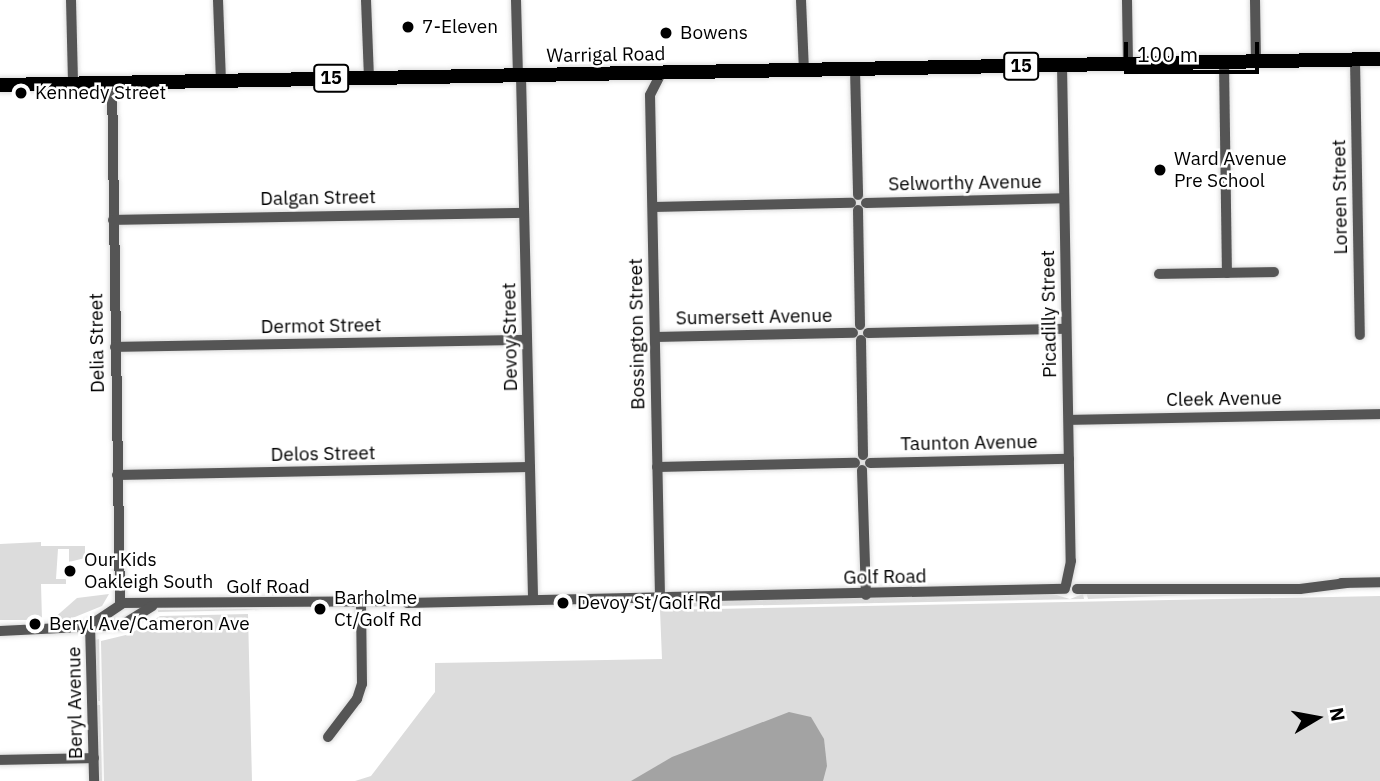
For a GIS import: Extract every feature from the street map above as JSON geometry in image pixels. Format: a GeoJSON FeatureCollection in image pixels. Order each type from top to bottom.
{"type":"FeatureCollection","features":[{"type":"Feature","properties":{"kind":"highway","name":"Warrigal Road"},"geometry":{"type":"LineString","coordinates":[[0,85],[1380,59]]}},
{"type":"Feature","properties":{"kind":"street"},"geometry":{"type":"LineString","coordinates":[[71,0],[73,83]]}},
{"type":"Feature","properties":{"kind":"street"},"geometry":{"type":"LineString","coordinates":[[218,0],[221,80]]}},
{"type":"Feature","properties":{"kind":"street"},"geometry":{"type":"LineString","coordinates":[[366,0],[369,78]]}},
{"type":"Feature","properties":{"kind":"street","name":"Devoy Street"},"geometry":{"type":"LineString","coordinates":[[516,0],[533,598]]}},
{"type":"Feature","properties":{"kind":"street"},"geometry":{"type":"LineString","coordinates":[[802,0],[804,71]]}},
{"type":"Feature","properties":{"kind":"street"},"geometry":{"type":"LineString","coordinates":[[1127,0],[1128,64]]}},
{"type":"Feature","properties":{"kind":"street"},"geometry":{"type":"LineString","coordinates":[[1255,0],[1256,61]]}},
{"type":"Feature","properties":{"kind":"street","name":"Loreen Street"},"geometry":{"type":"LineString","coordinates":[[1355,59],[1360,335]]}},
{"type":"Feature","properties":{"kind":"street"},"geometry":{"type":"LineString","coordinates":[[1224,62],[1227,273]]}},
{"type":"Feature","properties":{"kind":"street","name":"Picadilly Street"},"geometry":{"type":"LineString","coordinates":[[1062,65],[1071,587]]}},
{"type":"Feature","properties":{"kind":"street"},"geometry":{"type":"LineString","coordinates":[[855,69],[866,595]]}},
{"type":"Feature","properties":{"kind":"street","name":"Bossington Street"},"geometry":{"type":"LineString","coordinates":[[662,73],[650,96],[657,467],[663,597]]}},
{"type":"Feature","properties":{"kind":"street","name":"Delia Street"},"geometry":{"type":"LineString","coordinates":[[112,82],[119,605]]}},
{"type":"Feature","properties":{"kind":"street","name":"Selworthy Avenue"},"geometry":{"type":"LineString","coordinates":[[653,207],[1064,198]]}},
{"type":"Feature","properties":{"kind":"street","name":"Dalgan Street"},"geometry":{"type":"LineString","coordinates":[[113,219],[524,212]]}},
{"type":"Feature","properties":{"kind":"street"},"geometry":{"type":"LineString","coordinates":[[1159,274],[1274,272]]}},
{"type":"Feature","properties":{"kind":"street","name":"Sumersett Avenue"},"geometry":{"type":"LineString","coordinates":[[655,337],[1066,329]]}},
{"type":"Feature","properties":{"kind":"street","name":"Dermot Street"},"geometry":{"type":"LineString","coordinates":[[115,347],[527,340]]}},
{"type":"Feature","properties":{"kind":"street","name":"Cleek Avenue"},"geometry":{"type":"LineString","coordinates":[[1069,420],[1380,414]]}},
{"type":"Feature","properties":{"kind":"street","name":"Taunton Avenue"},"geometry":{"type":"LineString","coordinates":[[657,467],[1069,459]]}},
{"type":"Feature","properties":{"kind":"street","name":"Delos Street"},"geometry":{"type":"LineString","coordinates":[[117,475],[530,467]]}},
{"type":"Feature","properties":{"kind":"street","name":"Golf Road"},"geometry":{"type":"LineString","coordinates":[[119,605],[361,604],[533,598],[866,595],[1071,587],[1275,587],[1300,582],[1380,582]]}},
{"type":"Feature","properties":{"kind":"street"},"geometry":{"type":"LineString","coordinates":[[328,737],[357,699],[362,684],[361,604]]}},
{"type":"Feature","properties":{"kind":"street"},"geometry":{"type":"LineString","coordinates":[[119,605],[131,620]]}},
{"type":"Feature","properties":{"kind":"street"},"geometry":{"type":"LineString","coordinates":[[116,623],[119,605]]}},
{"type":"Feature","properties":{"kind":"street"},"geometry":{"type":"LineString","coordinates":[[91,624],[119,605]]}},
{"type":"Feature","properties":{"kind":"street"},"geometry":{"type":"LineString","coordinates":[[0,631],[116,623],[131,620],[154,606]]}},
{"type":"Feature","properties":{"kind":"street","name":"Beryl Avenue"},"geometry":{"type":"LineString","coordinates":[[91,624],[94,781]]}},
{"type":"Feature","properties":{"kind":"street"},"geometry":{"type":"LineString","coordinates":[[0,760],[93,758]]}},
{"type":"Feature","properties":{"kind":"shaded area"},"geometry":{"type":"Polygon","coordinates":[[[41,542],[41,546],[85,546],[85,558],[69,562],[69,549],[58,549],[56,579],[66,579],[66,584],[41,584],[42,620],[0,620],[0,544],[41,542]]]}},
{"type":"Feature","properties":{"kind":"shaded area"},"geometry":{"type":"Polygon","coordinates":[[[1267,592],[1088,599],[1087,595],[1087,594],[1267,592]]]}},
{"type":"Feature","properties":{"kind":"shaded area"},"geometry":{"type":"Polygon","coordinates":[[[109,594],[102,606],[70,619],[52,620],[77,598],[109,594]]]}},
{"type":"Feature","properties":{"kind":"shaded area"},"geometry":{"type":"Polygon","coordinates":[[[1053,594],[1070,599],[1083,594],[1084,599],[665,607],[666,602],[1053,594]]]}},
{"type":"Feature","properties":{"kind":"shaded area"},"geometry":{"type":"Polygon","coordinates":[[[1380,596],[1380,781],[355,781],[371,776],[435,692],[435,663],[662,659],[660,610],[1380,596]]]}},
{"type":"Feature","properties":{"kind":"shaded area"},"geometry":{"type":"Polygon","coordinates":[[[245,609],[262,610],[158,612],[245,609]]]}},
{"type":"Feature","properties":{"kind":"shaded area"},"geometry":{"type":"Polygon","coordinates":[[[248,614],[252,781],[104,781],[101,641],[130,634],[160,616],[248,614]]]}},
{"type":"Feature","properties":{"kind":"shaded area"},"geometry":{"type":"Polygon","coordinates":[[[99,639],[100,701],[98,701],[95,640],[99,639]]]}},
{"type":"Feature","properties":{"kind":"shaded area"},"geometry":{"type":"Polygon","coordinates":[[[97,705],[100,705],[102,781],[98,781],[97,705]]]}},
{"type":"Feature","properties":{"kind":"shaded area"},"geometry":{"type":"Polygon","coordinates":[[[789,712],[811,717],[824,739],[827,766],[823,781],[631,781],[672,757],[789,712]]]}},
{"type":"Feature","properties":{"kind":"place","name":"7-Eleven"},"geometry":{"type":"Point","coordinates":[408,27]}},
{"type":"Feature","properties":{"kind":"place","name":"Bowens"},"geometry":{"type":"Point","coordinates":[666,33]}},
{"type":"Feature","properties":{"kind":"place","name":"Kennedy Street"},"geometry":{"type":"Point","coordinates":[21,93]}},
{"type":"Feature","properties":{"kind":"place","name":"Ward Avenue Pre School"},"geometry":{"type":"Point","coordinates":[1160,170]}},
{"type":"Feature","properties":{"kind":"place","name":"Our Kids Oakleigh South"},"geometry":{"type":"Point","coordinates":[70,571]}},
{"type":"Feature","properties":{"kind":"place","name":"Devoy St/Golf Rd"},"geometry":{"type":"Point","coordinates":[563,603]}},
{"type":"Feature","properties":{"kind":"place","name":"Barholme Ct/Golf Rd"},"geometry":{"type":"Point","coordinates":[320,609]}},
{"type":"Feature","properties":{"kind":"place","name":"Beryl Ave/Cameron Ave"},"geometry":{"type":"Point","coordinates":[35,624]}}]}
